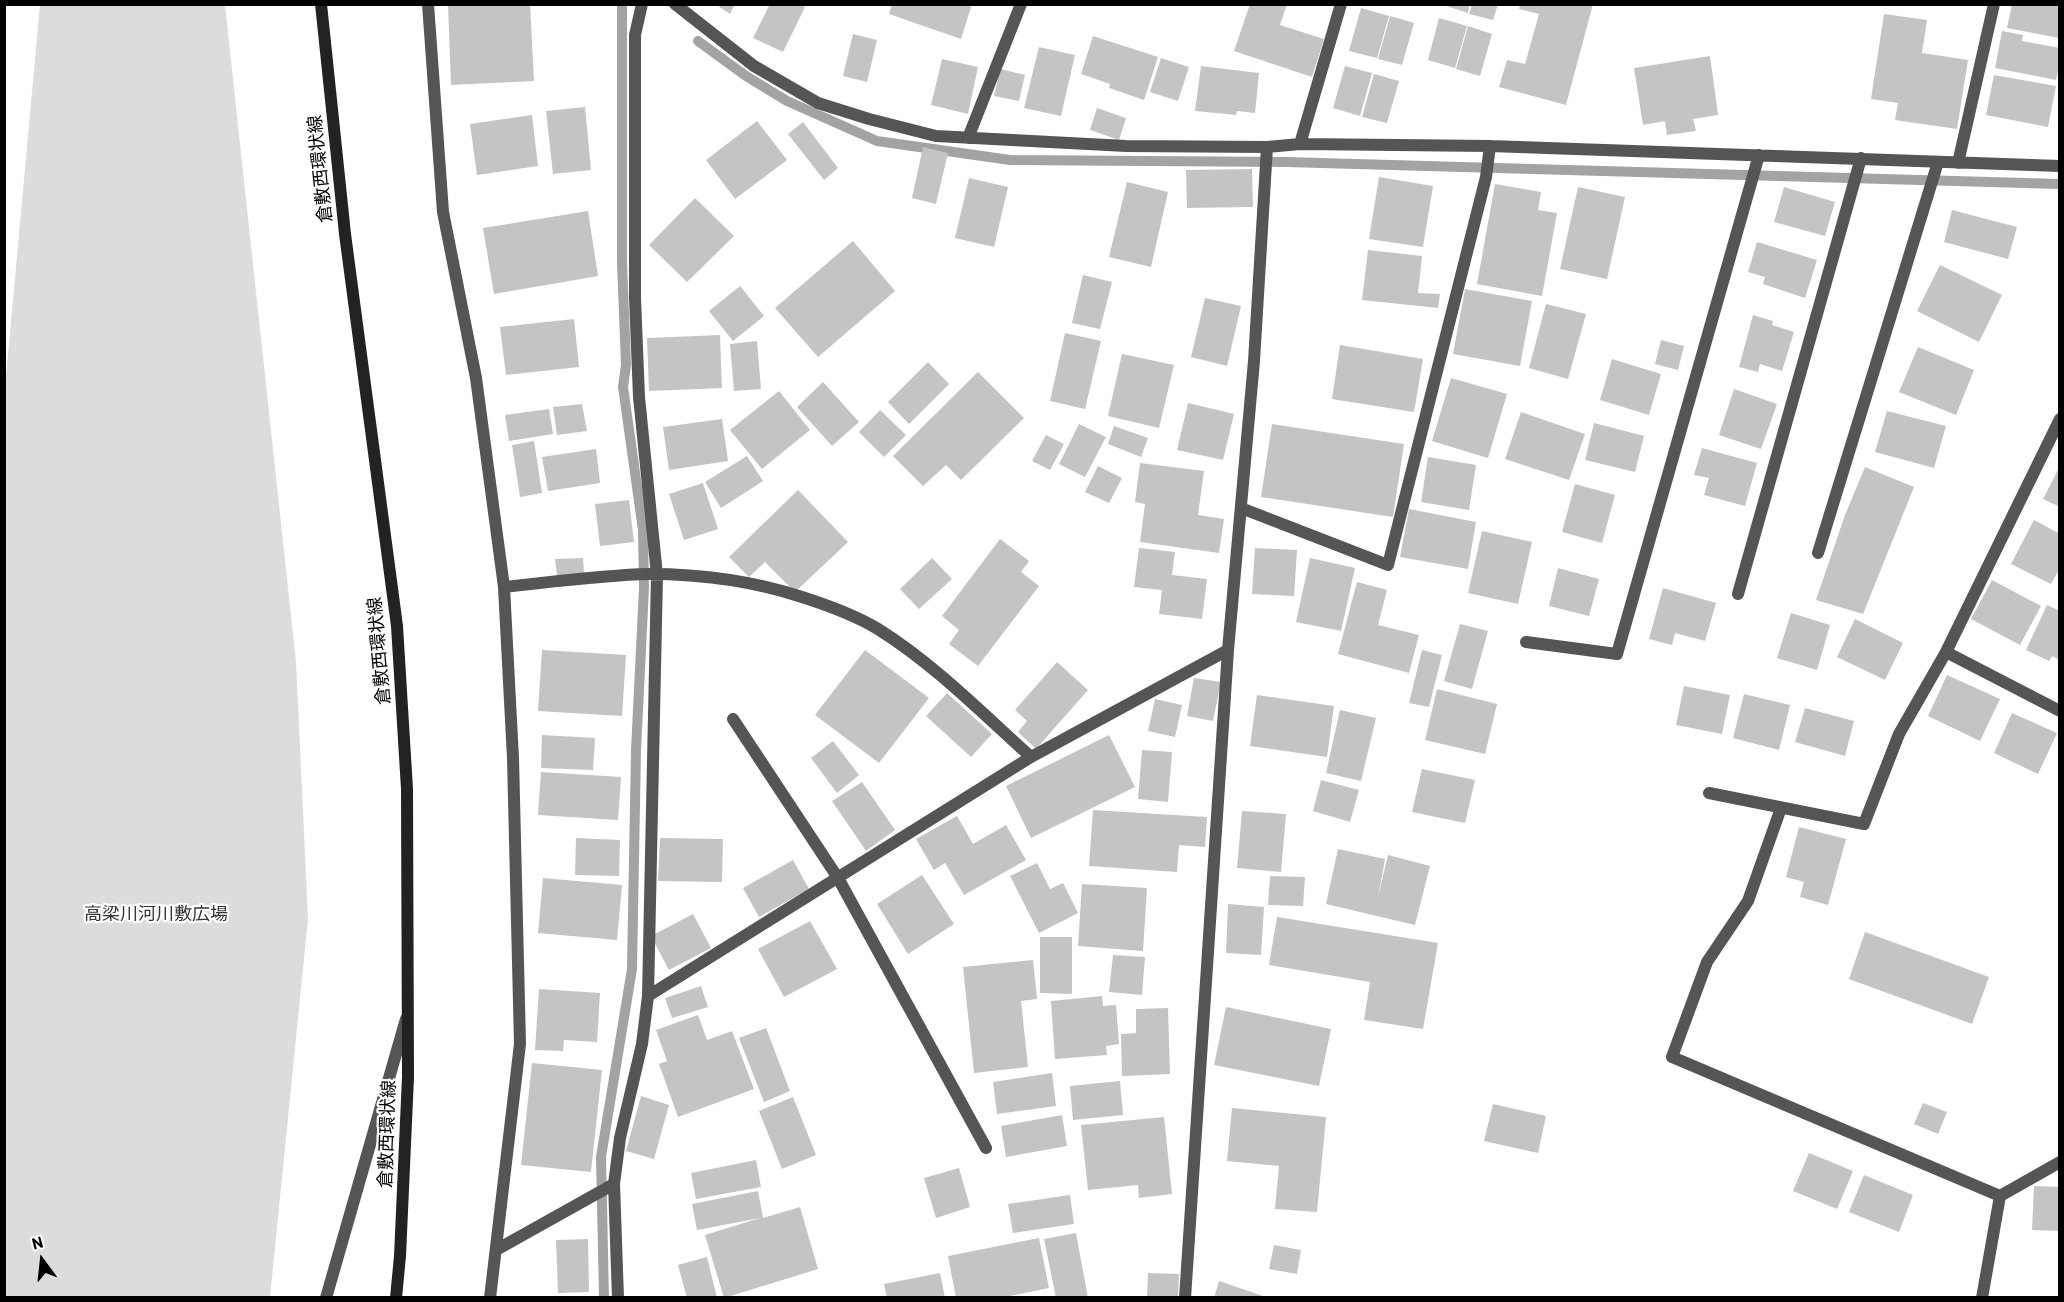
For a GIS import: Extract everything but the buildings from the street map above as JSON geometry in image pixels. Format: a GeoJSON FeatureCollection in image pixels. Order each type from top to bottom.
{"type":"FeatureCollection","features":[{"type":"Feature","properties":{"kind":"main road","name":"倉敷西環状線"},"geometry":{"type":"LineString","coordinates":[[321,4],[345,234],[397,626],[407,789],[408,1077],[396,1298]]}},
{"type":"Feature","properties":{"kind":"street"},"geometry":{"type":"LineString","coordinates":[[428,4],[442,212],[476,378],[504,587],[513,758],[520,1044],[490,1298]]}},
{"type":"Feature","properties":{"kind":"street"},"geometry":{"type":"LineString","coordinates":[[618,1298],[612,1185],[620,1138],[642,1044],[648,996],[654,574],[639,397],[635,298],[635,35],[642,4]]}},
{"type":"Feature","properties":{"kind":"street"},"geometry":{"type":"LineString","coordinates":[[675,4],[754,66],[818,103],[936,136],[1126,146],[1266,157],[1300,144],[1490,146],[1937,167],[1958,163],[2060,166]]}},
{"type":"Feature","properties":{"kind":"street"},"geometry":{"type":"LineString","coordinates":[[968,138],[1021,4]]}},
{"type":"Feature","properties":{"kind":"street"},"geometry":{"type":"LineString","coordinates":[[1300,144],[1341,4]]}},
{"type":"Feature","properties":{"kind":"street"},"geometry":{"type":"LineString","coordinates":[[1958,163],[1994,4]]}},
{"type":"Feature","properties":{"kind":"street"},"geometry":{"type":"LineString","coordinates":[[1241,508],[1388,565],[1486,177],[1490,146]]}},
{"type":"Feature","properties":{"kind":"street"},"geometry":{"type":"LineString","coordinates":[[1185,1298],[1228,650],[1254,361],[1266,157]]}},
{"type":"Feature","properties":{"kind":"street"},"geometry":{"type":"LineString","coordinates":[[1526,642],[1617,654],[1757,160]]}},
{"type":"Feature","properties":{"kind":"street"},"geometry":{"type":"LineString","coordinates":[[1738,594],[1860,164]]}},
{"type":"Feature","properties":{"kind":"street"},"geometry":{"type":"LineString","coordinates":[[1818,553],[1937,167]]}},
{"type":"Feature","properties":{"kind":"street"},"geometry":{"type":"LineString","coordinates":[[1709,793],[1864,824],[1899,734],[1946,652],[2060,419]]}},
{"type":"Feature","properties":{"kind":"street"},"geometry":{"type":"LineString","coordinates":[[504,587],[654,574],[728,579],[770,587],[826,604],[876,628],[927,664],[1031,758]]}},
{"type":"Feature","properties":{"kind":"street"},"geometry":{"type":"LineString","coordinates":[[648,996],[1031,758],[1228,650]]}},
{"type":"Feature","properties":{"kind":"street"},"geometry":{"type":"LineString","coordinates":[[1946,652],[2060,711]]}},
{"type":"Feature","properties":{"kind":"street"},"geometry":{"type":"LineString","coordinates":[[734,718],[838,878],[986,1148]]}},
{"type":"Feature","properties":{"kind":"street"},"geometry":{"type":"LineString","coordinates":[[1781,808],[1748,901],[1707,962],[1672,1057],[2000,1196]]}},
{"type":"Feature","properties":{"kind":"street"},"geometry":{"type":"LineString","coordinates":[[326,1298],[408,1010]]}},
{"type":"Feature","properties":{"kind":"street"},"geometry":{"type":"LineString","coordinates":[[2000,1196],[2060,1162]]}},
{"type":"Feature","properties":{"kind":"street"},"geometry":{"type":"LineString","coordinates":[[496,1250],[612,1185]]}},
{"type":"Feature","properties":{"kind":"street"},"geometry":{"type":"LineString","coordinates":[[1982,1298],[2000,1196]]}},
{"type":"Feature","properties":{"kind":"green space","name":"高梁川河川敷広場"},"geometry":{"type":"Polygon","coordinates":[[[40,5],[225,5],[296,662],[308,919],[270,1297],[5,1297],[4,398],[40,5]]]}},
{"type":"Feature","properties":{"kind":"waterway"},"geometry":{"type":"LineString","coordinates":[[604,1298],[601,1157],[632,969],[636,750],[644,588],[643,530],[623,387],[626,365],[622,262],[622,4]]}},
{"type":"Feature","properties":{"kind":"waterway"},"geometry":{"type":"LineString","coordinates":[[698,41],[746,76],[787,101],[877,141],[1010,160],[1286,162],[2060,184]]}}]}
